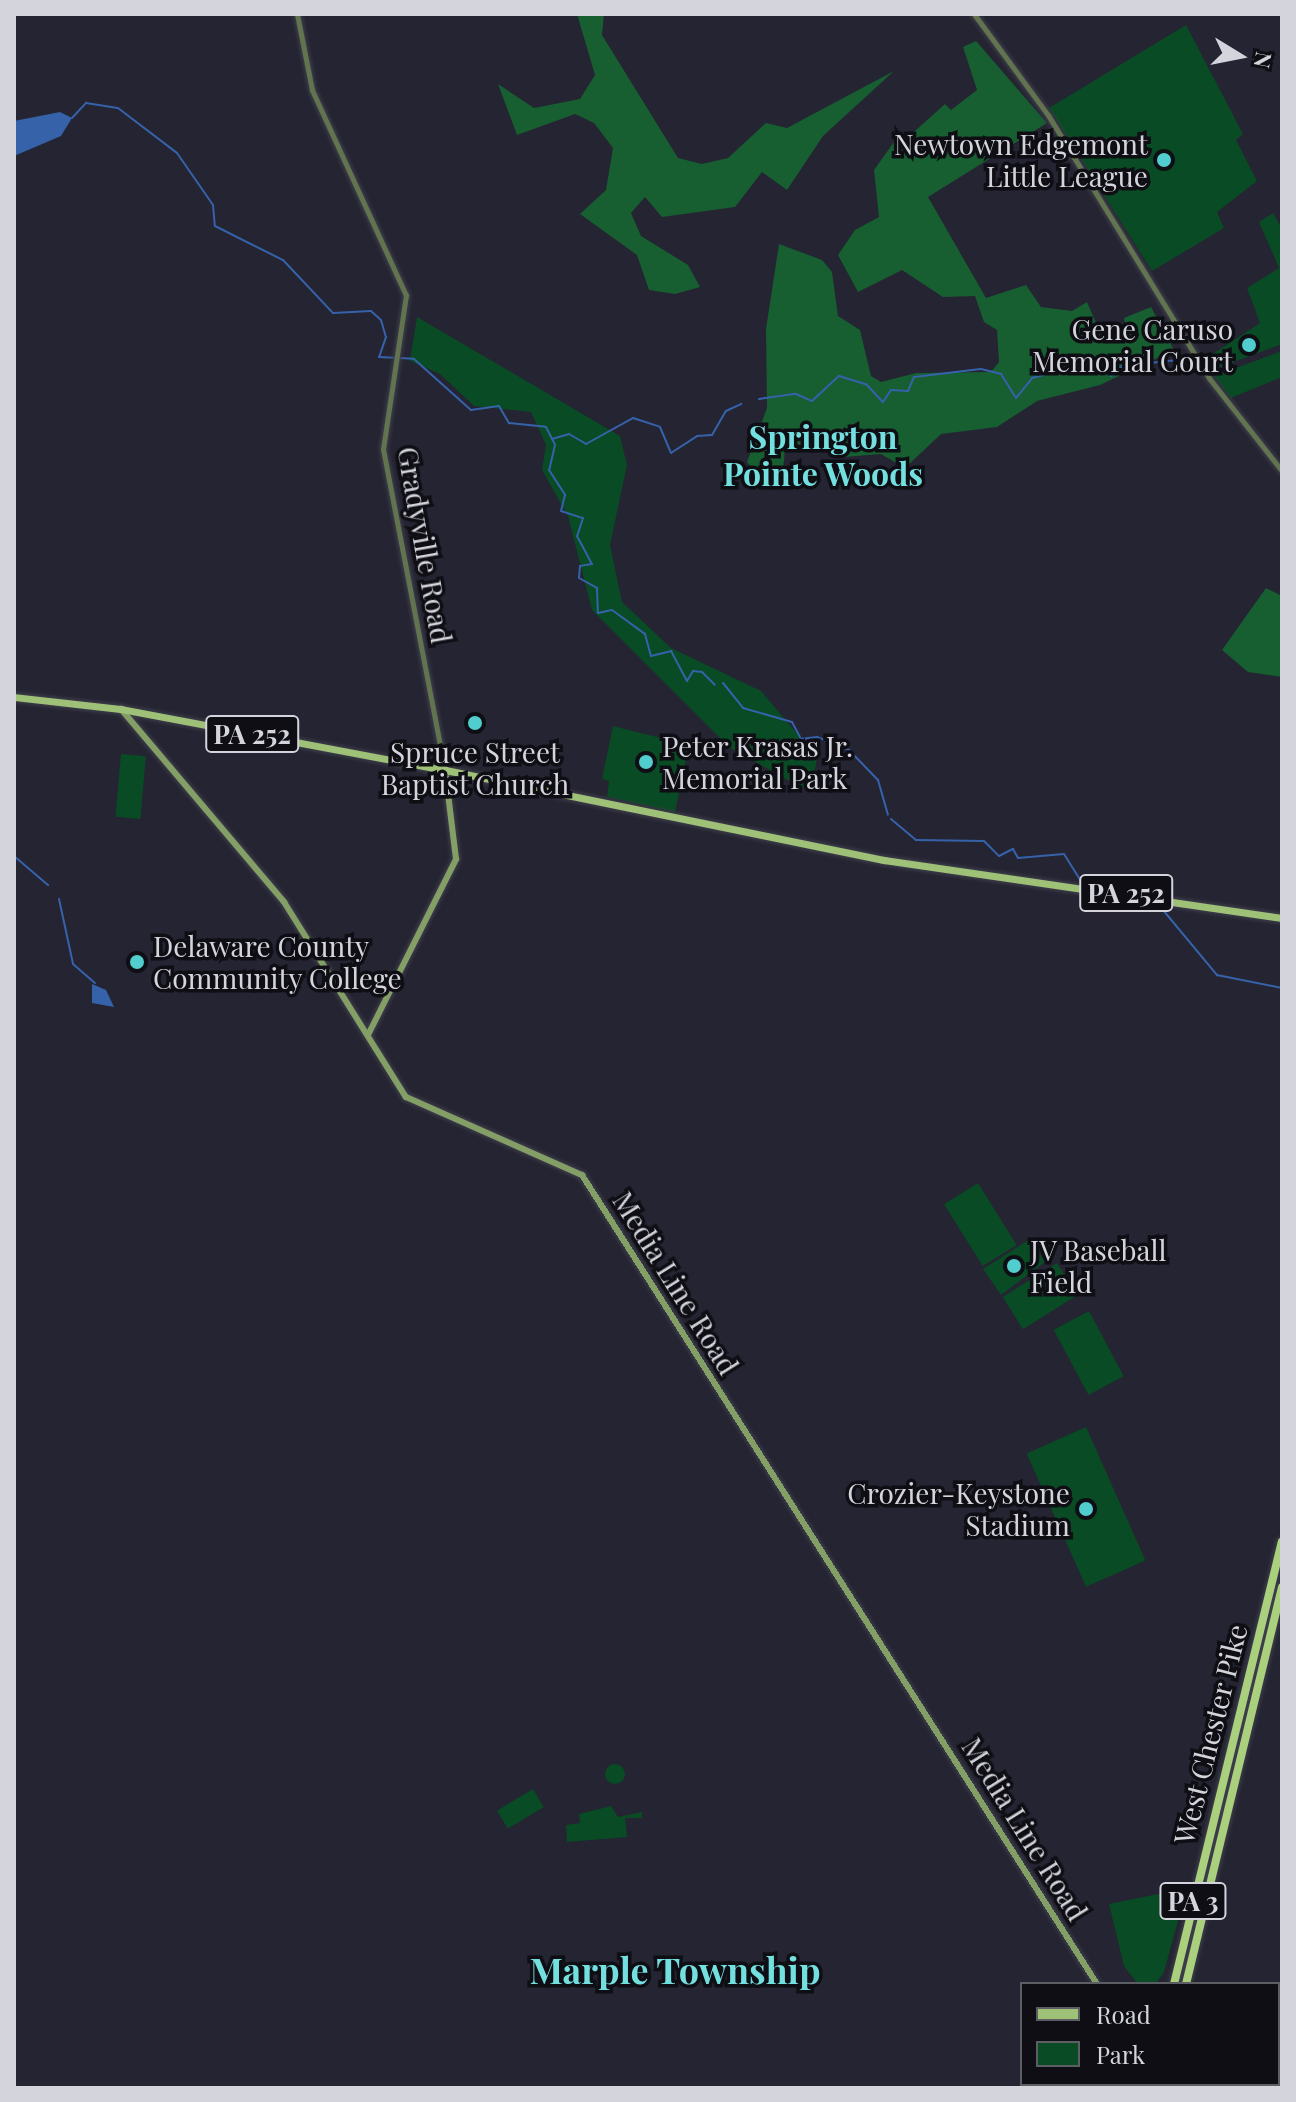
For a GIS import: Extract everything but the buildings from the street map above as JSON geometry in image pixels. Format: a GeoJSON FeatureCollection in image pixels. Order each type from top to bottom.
{"type":"FeatureCollection","features":[{"type":"Feature","properties":{"kind":"highway","name":"West Chester Pike"},"geometry":{"type":"LineString","coordinates":[[1174,1982],[1282,1542]]}},
{"type":"Feature","properties":{"kind":"highway","name":"West Chester Pike"},"geometry":{"type":"LineString","coordinates":[[1186,1982],[1282,1587]]}},
{"type":"Feature","properties":{"kind":"main road","name":"PA 252"},"geometry":{"type":"LineString","coordinates":[[14,697],[121,709],[445,770],[884,860],[1282,918]]}},
{"type":"Feature","properties":{"kind":"main road","name":"Media Line Road"},"geometry":{"type":"LineString","coordinates":[[121,709],[284,902],[406,1097],[582,1175],[1096,1982]]}},
{"type":"Feature","properties":{"kind":"main road","name":"Gradyville Road"},"geometry":{"type":"LineString","coordinates":[[368,1035],[456,859],[445,770]]}},
{"type":"Feature","properties":{"kind":"street","name":"Gradyville Road"},"geometry":{"type":"LineString","coordinates":[[297,14],[312,90],[406,295],[383,449],[445,770]]}},
{"type":"Feature","properties":{"kind":"street"},"geometry":{"type":"LineString","coordinates":[[974,14],[1048,115],[1217,390],[1282,471]]}},
{"type":"Feature","properties":{"kind":"green space"},"geometry":{"type":"Polygon","coordinates":[[[577,14],[604,14],[602,35],[678,158],[702,164],[728,158],[766,123],[787,128],[894,71],[823,136],[787,190],[762,172],[735,207],[662,217],[645,197],[631,213],[641,236],[688,265],[700,287],[675,294],[649,290],[637,255],[580,214],[606,190],[613,148],[594,123],[575,114],[517,135],[498,84],[534,108],[580,99],[595,75],[577,14]]]}},
{"type":"Feature","properties":{"kind":"green space","name":"Newtown Edgemont Little League"},"geometry":{"type":"Polygon","coordinates":[[[1186,25],[1243,134],[1236,140],[1257,181],[1217,212],[1224,228],[1152,271],[1049,108],[1186,25]]]}},
{"type":"Feature","properties":{"kind":"green space"},"geometry":{"type":"Polygon","coordinates":[[[976,41],[1047,123],[928,197],[986,298],[1026,285],[1041,307],[1072,311],[1087,302],[1099,330],[1126,327],[1124,318],[1151,307],[1174,350],[1100,385],[1037,401],[997,427],[941,434],[905,468],[881,454],[844,457],[794,443],[785,450],[782,479],[762,480],[747,462],[767,408],[766,329],[779,244],[822,260],[832,272],[838,316],[860,330],[871,376],[881,382],[916,373],[991,372],[999,362],[997,330],[984,322],[975,296],[943,297],[902,270],[858,292],[838,255],[855,230],[879,217],[874,170],[899,135],[905,140],[945,104],[951,110],[977,90],[963,47],[976,41]]]}},
{"type":"Feature","properties":{"kind":"green space"},"geometry":{"type":"Polygon","coordinates":[[[1273,213],[1282,229],[1282,344],[1212,370],[1205,359],[1260,323],[1247,288],[1279,268],[1259,222],[1273,213]]]}},
{"type":"Feature","properties":{"kind":"green space"},"geometry":{"type":"Polygon","coordinates":[[[417,317],[620,436],[627,465],[610,545],[622,602],[671,648],[761,691],[817,757],[813,782],[802,788],[729,747],[592,610],[568,516],[542,470],[546,445],[531,412],[474,406],[440,374],[410,361],[417,317]]]}},
{"type":"Feature","properties":{"kind":"green space"},"geometry":{"type":"Polygon","coordinates":[[[1282,351],[1282,377],[1231,398],[1214,376],[1282,351]]]}},
{"type":"Feature","properties":{"kind":"green space"},"geometry":{"type":"Polygon","coordinates":[[[1266,588],[1282,596],[1282,677],[1248,672],[1222,650],[1266,588]]]}},
{"type":"Feature","properties":{"kind":"green space","name":"Peter Krasas Jr. Memorial Park"},"geometry":{"type":"Polygon","coordinates":[[[613,726],[689,745],[675,812],[607,797],[609,781],[602,779],[613,726]]]}},
{"type":"Feature","properties":{"kind":"green space"},"geometry":{"type":"Polygon","coordinates":[[[121,754],[146,756],[140,819],[116,817],[121,754]]]}},
{"type":"Feature","properties":{"kind":"green space"},"geometry":{"type":"Polygon","coordinates":[[[978,1183],[1017,1245],[983,1266],[944,1204],[978,1183]]]}},
{"type":"Feature","properties":{"kind":"green space","name":"JV Baseball Field"},"geometry":{"type":"Polygon","coordinates":[[[1030,1239],[1045,1262],[1001,1295],[983,1269],[1030,1239]]]}},
{"type":"Feature","properties":{"kind":"green space"},"geometry":{"type":"Polygon","coordinates":[[[1057,1263],[1077,1295],[1023,1329],[1003,1297],[1057,1263]]]}},
{"type":"Feature","properties":{"kind":"green space"},"geometry":{"type":"Polygon","coordinates":[[[1089,1311],[1124,1376],[1088,1395],[1054,1330],[1089,1311]]]}},
{"type":"Feature","properties":{"kind":"green space","name":"Crozier-Keystone Stadium"},"geometry":{"type":"Polygon","coordinates":[[[1086,1427],[1145,1560],[1086,1587],[1027,1453],[1086,1427]]]}},
{"type":"Feature","properties":{"kind":"green space"},"geometry":{"type":"Polygon","coordinates":[[[611,1764],[619,1764],[625,1774],[619,1784],[611,1784],[605,1778],[605,1770],[611,1764]]]}},
{"type":"Feature","properties":{"kind":"green space"},"geometry":{"type":"Polygon","coordinates":[[[533,1789],[544,1807],[508,1829],[497,1811],[533,1789]]]}},
{"type":"Feature","properties":{"kind":"green space"},"geometry":{"type":"Polygon","coordinates":[[[611,1806],[618,1817],[642,1812],[642,1818],[625,1818],[627,1837],[567,1842],[566,1825],[580,1823],[579,1814],[611,1806]]]}},
{"type":"Feature","properties":{"kind":"green space"},"geometry":{"type":"Polygon","coordinates":[[[1187,1888],[1164,1972],[1157,1982],[1136,1982],[1124,1966],[1109,1904],[1187,1888]]]}},
{"type":"Feature","properties":{"kind":"water"},"geometry":{"type":"Polygon","coordinates":[[[60,112],[72,118],[61,136],[14,156],[14,121],[60,112]]]}},
{"type":"Feature","properties":{"kind":"water"},"geometry":{"type":"Polygon","coordinates":[[[92,984],[106,990],[114,1007],[92,1003],[92,984]]]}},
{"type":"Feature","properties":{"kind":"waterway"},"geometry":{"type":"LineString","coordinates":[[72,118],[86,103],[118,108],[177,153],[213,205],[215,226],[283,260],[333,313],[371,311],[381,320],[386,337],[379,357],[414,359],[471,410],[499,406],[509,423],[546,427],[555,445],[549,470],[565,495],[561,511],[583,518],[577,536],[592,564],[580,566],[579,578],[597,588],[598,613],[612,610],[645,634],[651,656],[671,651],[687,681],[693,671],[702,672],[715,685]]}},
{"type":"Feature","properties":{"kind":"waterway"},"geometry":{"type":"LineString","coordinates":[[759,399],[796,394],[812,401],[839,376],[866,384],[883,402],[891,390],[908,391],[914,377],[981,369],[1001,374],[1016,398],[1032,378],[1059,371],[1104,367],[1111,376],[1122,366],[1187,359]]}},
{"type":"Feature","properties":{"kind":"waterway"},"geometry":{"type":"LineString","coordinates":[[552,439],[569,434],[586,444],[633,418],[660,427],[671,453],[697,436],[712,435],[726,411],[741,404]]}},
{"type":"Feature","properties":{"kind":"waterway"},"geometry":{"type":"LineString","coordinates":[[723,683],[743,708],[792,722],[801,739],[817,737],[849,750],[878,780],[888,815]]}},
{"type":"Feature","properties":{"kind":"waterway"},"geometry":{"type":"LineString","coordinates":[[891,819],[916,840],[984,841],[999,856],[1013,849],[1018,858],[1064,854],[1082,883]]}},
{"type":"Feature","properties":{"kind":"waterway"},"geometry":{"type":"LineString","coordinates":[[14,856],[48,885]]}},
{"type":"Feature","properties":{"kind":"waterway"},"geometry":{"type":"LineString","coordinates":[[1093,893],[1104,902],[1123,898]]}},
{"type":"Feature","properties":{"kind":"waterway"},"geometry":{"type":"LineString","coordinates":[[59,899],[73,964],[95,983]]}},
{"type":"Feature","properties":{"kind":"waterway"},"geometry":{"type":"LineString","coordinates":[[1137,900],[1157,909]]}},
{"type":"Feature","properties":{"kind":"waterway"},"geometry":{"type":"LineString","coordinates":[[1163,910],[1217,975],[1282,988]]}},
{"type":"Feature","properties":{"kind":"place","name":"Newtown Edgemont Little League"},"geometry":{"type":"Point","coordinates":[1164,160]}},
{"type":"Feature","properties":{"kind":"place","name":"Gene Caruso Memorial Court"},"geometry":{"type":"Point","coordinates":[1249,345]}},
{"type":"Feature","properties":{"kind":"place","name":"Spruce Street Baptist Church"},"geometry":{"type":"Point","coordinates":[475,723]}},
{"type":"Feature","properties":{"kind":"place","name":"Peter Krasas Jr. Memorial Park"},"geometry":{"type":"Point","coordinates":[646,762]}},
{"type":"Feature","properties":{"kind":"place","name":"Delaware County Community College"},"geometry":{"type":"Point","coordinates":[137,962]}},
{"type":"Feature","properties":{"kind":"place","name":"JV Baseball Field"},"geometry":{"type":"Point","coordinates":[1014,1266]}},
{"type":"Feature","properties":{"kind":"place","name":"Crozier-Keystone Stadium"},"geometry":{"type":"Point","coordinates":[1086,1509]}},
{"type":"Feature","properties":{"kind":"district","name":"Springton Pointe Woods"},"geometry":{"type":"Point","coordinates":[823,456]}},
{"type":"Feature","properties":{"kind":"district","name":"Marple Township"},"geometry":{"type":"Point","coordinates":[675,1970]}}]}
